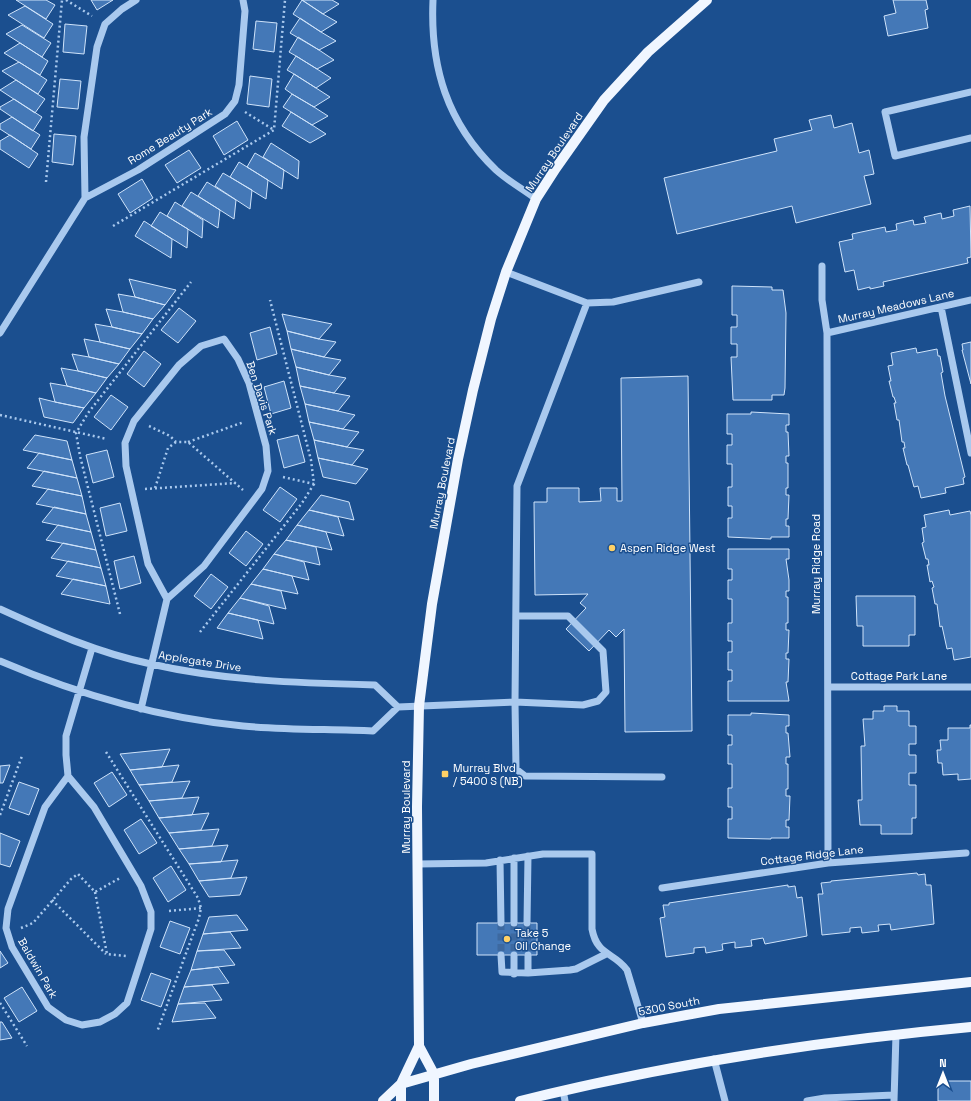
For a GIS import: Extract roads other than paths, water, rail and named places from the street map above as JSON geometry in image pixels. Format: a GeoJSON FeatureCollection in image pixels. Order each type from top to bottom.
{"type":"FeatureCollection","features":[{"type":"Feature","properties":{"kind":"main road","name":"Murray Boulevard"},"geometry":{"type":"LineString","coordinates":[[401,1084],[419,1046],[419,706],[432,604],[458,459],[474,383],[491,319],[506,272],[536,199],[604,100],[648,52],[707,0]]}},
{"type":"Feature","properties":{"kind":"main road","name":"5300 South"},"geometry":{"type":"LineString","coordinates":[[384,1101],[401,1084],[434,1074],[643,1023],[719,1009],[971,982]]}},
{"type":"Feature","properties":{"kind":"main road"},"geometry":{"type":"LineString","coordinates":[[520,1101],[563,1090],[714,1059],[896,1034],[971,1027]]}},
{"type":"Feature","properties":{"kind":"main road","name":"Murray Boulevard"},"geometry":{"type":"LineString","coordinates":[[419,1046],[434,1074],[434,1101]]}},
{"type":"Feature","properties":{"kind":"main road"},"geometry":{"type":"LineString","coordinates":[[401,1084],[401,1101]]}},
{"type":"Feature","properties":{"kind":"street"},"geometry":{"type":"LineString","coordinates":[[85,198],[84,137],[97,47],[105,24],[122,9],[136,0]]}},
{"type":"Feature","properties":{"kind":"street","name":"Rome Beauty Park"},"geometry":{"type":"LineString","coordinates":[[0,333],[85,198],[138,170],[225,114],[235,101],[239,85],[245,11],[243,0]]}},
{"type":"Feature","properties":{"kind":"street"},"geometry":{"type":"LineString","coordinates":[[433,0],[432,36],[434,56],[443,89],[449,104],[465,132],[485,158],[497,171],[536,199]]}},
{"type":"Feature","properties":{"kind":"street"},"geometry":{"type":"LineString","coordinates":[[971,92],[885,112],[895,156],[971,138]]}},
{"type":"Feature","properties":{"kind":"street","name":"Murray Ridge Road"},"geometry":{"type":"LineString","coordinates":[[822,266],[822,300],[827,333],[828,863]]}},
{"type":"Feature","properties":{"kind":"street"},"geometry":{"type":"LineString","coordinates":[[506,272],[587,303],[613,302],[699,282]]}},
{"type":"Feature","properties":{"kind":"street","name":"Murray Meadows Lane"},"geometry":{"type":"LineString","coordinates":[[827,333],[971,300]]}},
{"type":"Feature","properties":{"kind":"street"},"geometry":{"type":"LineString","coordinates":[[587,303],[517,486],[517,616],[515,702],[516,769],[525,776],[662,777]]}},
{"type":"Feature","properties":{"kind":"street"},"geometry":{"type":"LineString","coordinates":[[941,307],[971,453]]}},
{"type":"Feature","properties":{"kind":"street","name":"Ben Davis Park"},"geometry":{"type":"LineString","coordinates":[[224,339],[238,359],[248,383],[266,446],[268,471],[262,488],[204,566],[167,600],[148,564],[126,466],[125,443],[136,418],[180,365],[201,346],[224,339]]}},
{"type":"Feature","properties":{"kind":"street"},"geometry":{"type":"LineString","coordinates":[[141,709],[150,664],[167,600]]}},
{"type":"Feature","properties":{"kind":"street","name":"Applegate Drive"},"geometry":{"type":"LineString","coordinates":[[0,609],[92,648],[150,664],[190,672],[283,683],[375,684],[398,707]]}},
{"type":"Feature","properties":{"kind":"street"},"geometry":{"type":"LineString","coordinates":[[0,661],[50,682],[141,709],[207,722],[278,729],[373,731],[398,707],[515,702],[583,705],[598,701],[606,692],[603,651],[568,616],[517,616]]}},
{"type":"Feature","properties":{"kind":"street"},"geometry":{"type":"LineString","coordinates":[[68,776],[66,736],[78,691],[92,648]]}},
{"type":"Feature","properties":{"kind":"street","name":"Cottage Park Lane"},"geometry":{"type":"LineString","coordinates":[[828,687],[971,687]]}},
{"type":"Feature","properties":{"kind":"street","name":"Baldwin Park"},"geometry":{"type":"LineString","coordinates":[[68,776],[94,807],[141,886],[151,912],[151,929],[127,1003],[115,1014],[100,1022],[82,1025],[66,1020],[48,1007],[12,946],[6,928],[8,909],[45,808],[68,776]]}},
{"type":"Feature","properties":{"kind":"street","name":"Cottage Ridge Lane"},"geometry":{"type":"LineString","coordinates":[[662,888],[828,863],[966,853]]}},
{"type":"Feature","properties":{"kind":"street"},"geometry":{"type":"LineString","coordinates":[[418,864],[486,863],[543,854],[592,854],[592,928],[594,940],[606,954],[623,964],[627,970],[643,1023]]}},
{"type":"Feature","properties":{"kind":"street"},"geometry":{"type":"LineString","coordinates":[[527,923],[528,856]]}},
{"type":"Feature","properties":{"kind":"street"},"geometry":{"type":"LineString","coordinates":[[514,858],[514,923]]}},
{"type":"Feature","properties":{"kind":"street"},"geometry":{"type":"LineString","coordinates":[[500,860],[501,923]]}},
{"type":"Feature","properties":{"kind":"street"},"geometry":{"type":"LineString","coordinates":[[501,955],[502,972],[528,974],[576,969],[606,954]]}},
{"type":"Feature","properties":{"kind":"street"},"geometry":{"type":"LineString","coordinates":[[514,955],[514,974]]}},
{"type":"Feature","properties":{"kind":"street"},"geometry":{"type":"LineString","coordinates":[[528,955],[528,974]]}},
{"type":"Feature","properties":{"kind":"street"},"geometry":{"type":"LineString","coordinates":[[807,1101],[825,1098],[894,1098],[896,1034]]}},
{"type":"Feature","properties":{"kind":"street"},"geometry":{"type":"LineString","coordinates":[[714,1059],[725,1101]]}},
{"type":"Feature","properties":{"kind":"street"},"geometry":{"type":"LineString","coordinates":[[563,1090],[565,1101]]}},
{"type":"Feature","properties":{"kind":"tunnel"},"geometry":{"type":"LineString","coordinates":[[501,923],[501,955]]}},
{"type":"Feature","properties":{"kind":"tunnel"},"geometry":{"type":"LineString","coordinates":[[514,923],[514,955]]}},
{"type":"Feature","properties":{"kind":"tunnel"},"geometry":{"type":"LineString","coordinates":[[527,923],[528,955]]}},
{"type":"Feature","properties":{"kind":"place","name":"Aspen Ridge West"},"geometry":{"type":"Point","coordinates":[612,548]}},
{"type":"Feature","properties":{"kind":"place","name":"Murray Blvd / 5400 S (NB)"},"geometry":{"type":"Point","coordinates":[445,774]}},
{"type":"Feature","properties":{"kind":"place","name":"Take 5 Oil Change"},"geometry":{"type":"Point","coordinates":[507,939]}}]}
